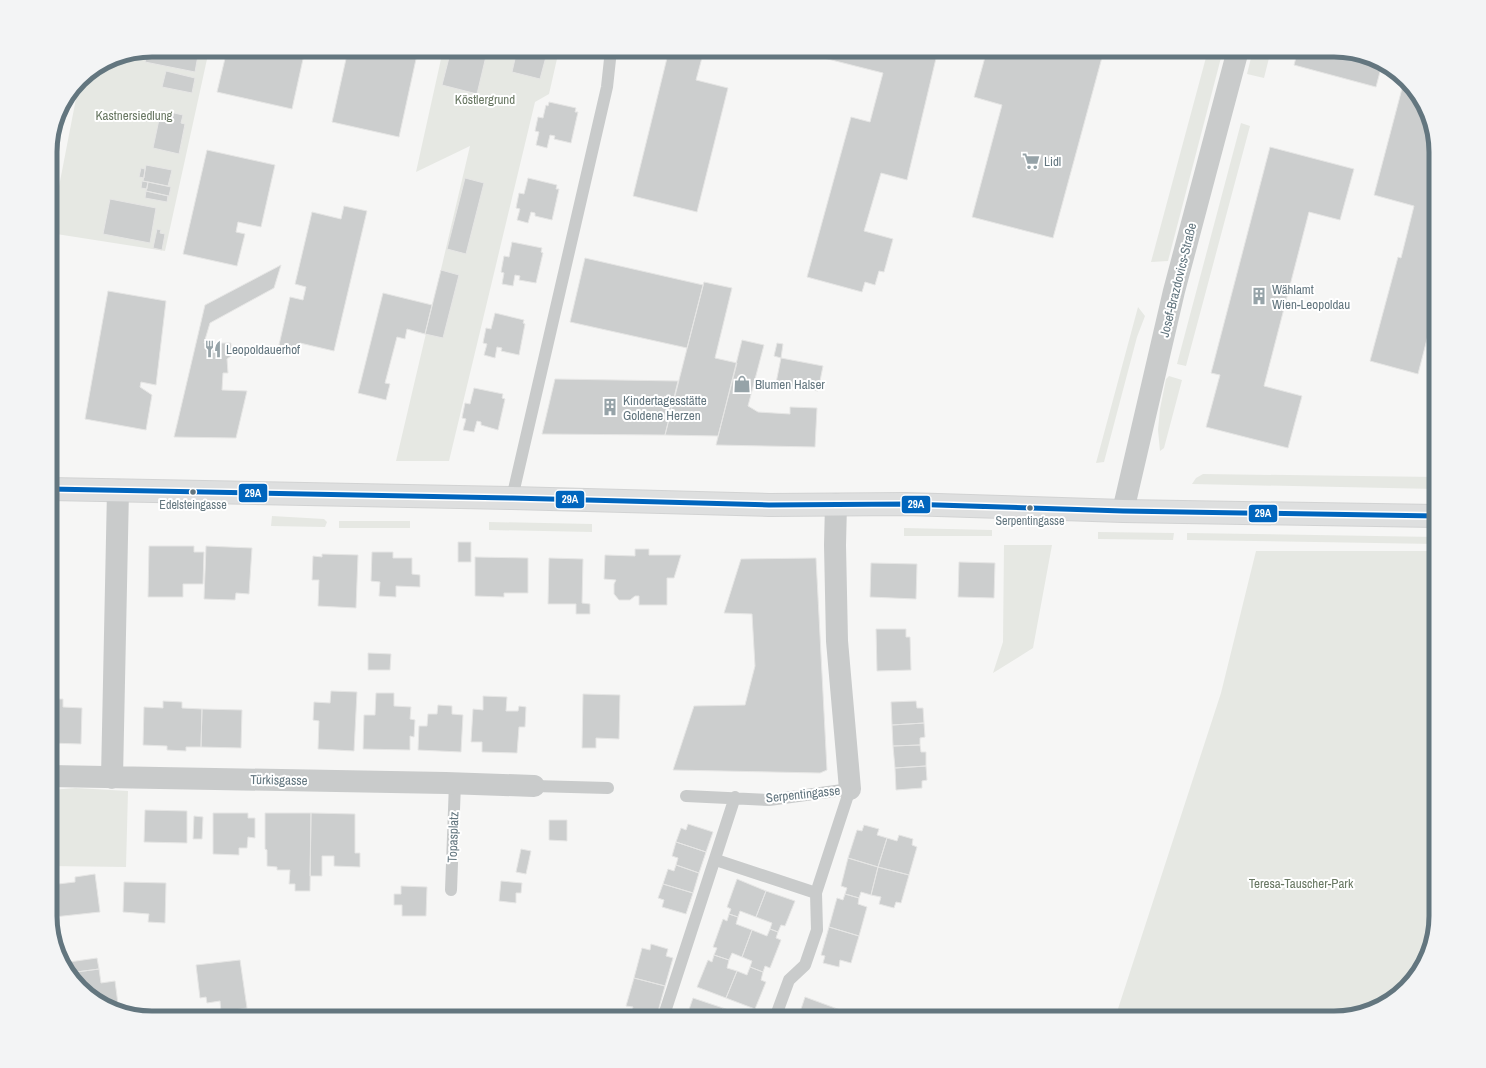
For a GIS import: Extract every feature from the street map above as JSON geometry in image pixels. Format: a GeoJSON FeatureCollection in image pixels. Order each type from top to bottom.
{"type":"FeatureCollection","features":[{"type":"Feature","properties":{"kind":"main road"},"geometry":{"type":"LineString","coordinates":[[57,488],[769,505],[906,504],[1123,511],[1429,516]]}},
{"type":"Feature","properties":{"kind":"street","name":"Josef-Brazdovics-Straße"},"geometry":{"type":"LineString","coordinates":[[1123,511],[1174,291],[1236,57]]}},
{"type":"Feature","properties":{"kind":"street"},"geometry":{"type":"LineString","coordinates":[[112,778],[118,490]]}},
{"type":"Feature","properties":{"kind":"street","name":"Serpentingasse"},"geometry":{"type":"LineString","coordinates":[[836,504],[835,545],[837,641],[850,789]]}},
{"type":"Feature","properties":{"kind":"street","name":"Türkisgasse"},"geometry":{"type":"LineString","coordinates":[[57,776],[450,783]]}},
{"type":"Feature","properties":{"kind":"street"},"geometry":{"type":"LineString","coordinates":[[450,783],[534,786]]}},
{"type":"Feature","properties":{"kind":"lane"},"geometry":{"type":"LineString","coordinates":[[512,498],[607,87],[610,57]]}},
{"type":"Feature","properties":{"kind":"lane","name":"Topasplatz"},"geometry":{"type":"LineString","coordinates":[[450,783],[451,890]]}},
{"type":"Feature","properties":{"kind":"lane"},"geometry":{"type":"LineString","coordinates":[[534,786],[608,788]]}},
{"type":"Feature","properties":{"kind":"lane"},"geometry":{"type":"LineString","coordinates":[[778,1011],[789,980],[805,965],[817,930],[816,893],[850,789]]}},
{"type":"Feature","properties":{"kind":"lane","name":"Serpentingasse"},"geometry":{"type":"LineString","coordinates":[[686,796],[735,797],[769,800],[850,789]]}},
{"type":"Feature","properties":{"kind":"lane"},"geometry":{"type":"LineString","coordinates":[[666,1011],[735,797]]}},
{"type":"Feature","properties":{"kind":"lane"},"geometry":{"type":"LineString","coordinates":[[716,860],[816,893]]}},
{"type":"Feature","properties":{"kind":"green space","name":"Kastnersiedlung"},"geometry":{"type":"Polygon","coordinates":[[[152,57],[207,57],[165,251],[57,234],[57,197],[77,94],[85,85],[99,73],[116,64],[128,60],[152,57]]]}},
{"type":"Feature","properties":{"kind":"green space","name":"Köstlergrund"},"geometry":{"type":"Polygon","coordinates":[[[441,57],[557,57],[549,94],[535,102],[449,461],[396,461],[470,146],[416,172],[441,57]]]}},
{"type":"Feature","properties":{"kind":"green space"},"geometry":{"type":"Polygon","coordinates":[[[1206,57],[1221,57],[1168,261],[1151,262],[1206,57]]]}},
{"type":"Feature","properties":{"kind":"green space"},"geometry":{"type":"Polygon","coordinates":[[[1251,57],[1269,57],[1264,78],[1247,74],[1251,57]]]}},
{"type":"Feature","properties":{"kind":"green space"},"geometry":{"type":"Polygon","coordinates":[[[1241,123],[1250,126],[1186,366],[1177,364],[1241,123]]]}},
{"type":"Feature","properties":{"kind":"green space"},"geometry":{"type":"Polygon","coordinates":[[[1138,307],[1145,316],[1137,337],[1104,462],[1096,463],[1138,307]]]}},
{"type":"Feature","properties":{"kind":"green space"},"geometry":{"type":"Polygon","coordinates":[[[1169,376],[1182,380],[1164,448],[1160,451],[1158,430],[1160,409],[1166,379],[1169,376]]]}},
{"type":"Feature","properties":{"kind":"green space"},"geometry":{"type":"Polygon","coordinates":[[[1203,474],[1429,477],[1429,489],[1192,484],[1196,478],[1203,474]]]}},
{"type":"Feature","properties":{"kind":"green space"},"geometry":{"type":"Polygon","coordinates":[[[272,516],[324,519],[327,522],[325,527],[271,526],[272,516]]]}},
{"type":"Feature","properties":{"kind":"green space"},"geometry":{"type":"Polygon","coordinates":[[[339,521],[410,521],[410,528],[339,528],[339,521]]]}},
{"type":"Feature","properties":{"kind":"green space"},"geometry":{"type":"Polygon","coordinates":[[[489,522],[592,524],[592,532],[489,530],[489,522]]]}},
{"type":"Feature","properties":{"kind":"green space"},"geometry":{"type":"Polygon","coordinates":[[[904,528],[992,530],[992,536],[904,536],[904,528]]]}},
{"type":"Feature","properties":{"kind":"green space"},"geometry":{"type":"Polygon","coordinates":[[[1098,532],[1174,533],[1173,540],[1098,539],[1098,532]]]}},
{"type":"Feature","properties":{"kind":"green space"},"geometry":{"type":"Polygon","coordinates":[[[1187,533],[1429,537],[1429,544],[1187,540],[1187,533]]]}},
{"type":"Feature","properties":{"kind":"green space"},"geometry":{"type":"Polygon","coordinates":[[[1004,545],[1052,545],[1033,648],[993,673],[1003,642],[1004,545]]]}},
{"type":"Feature","properties":{"kind":"green space","name":"Teresa-Tauscher-Park"},"geometry":{"type":"Polygon","coordinates":[[[1256,551],[1429,551],[1428,928],[1424,946],[1419,958],[1409,974],[1392,991],[1370,1004],[1358,1008],[1334,1011],[1117,1011],[1221,693],[1256,551]]]}},
{"type":"Feature","properties":{"kind":"green space"},"geometry":{"type":"Polygon","coordinates":[[[76,788],[128,791],[126,867],[57,866],[57,789],[76,788]]]}},
{"type":"Feature","properties":{"kind":"building"},"geometry":{"type":"Polygon","coordinates":[[[146,57],[198,57],[195,72],[145,62],[146,57]]]}},
{"type":"Feature","properties":{"kind":"building"},"geometry":{"type":"Polygon","coordinates":[[[225,57],[303,57],[292,109],[217,92],[225,57]]]}},
{"type":"Feature","properties":{"kind":"building"},"geometry":{"type":"Polygon","coordinates":[[[346,57],[416,57],[399,137],[332,122],[346,57]]]}},
{"type":"Feature","properties":{"kind":"building"},"geometry":{"type":"Polygon","coordinates":[[[449,57],[486,57],[477,94],[442,85],[449,57]]]}},
{"type":"Feature","properties":{"kind":"building"},"geometry":{"type":"Polygon","coordinates":[[[515,57],[546,57],[540,79],[512,72],[515,57]]]}},
{"type":"Feature","properties":{"kind":"building"},"geometry":{"type":"Polygon","coordinates":[[[667,57],[702,57],[696,80],[728,88],[697,212],[633,196],[667,57]]]}},
{"type":"Feature","properties":{"kind":"building"},"geometry":{"type":"Polygon","coordinates":[[[820,57],[936,57],[907,180],[881,173],[864,231],[893,239],[884,272],[879,271],[875,285],[865,282],[862,292],[807,277],[851,117],[870,122],[883,73],[820,57]]]}},
{"type":"Feature","properties":{"kind":"building","name":"Lidl"},"geometry":{"type":"Polygon","coordinates":[[[985,57],[1102,57],[1053,238],[972,217],[1002,105],[974,97],[985,57]]]}},
{"type":"Feature","properties":{"kind":"building"},"geometry":{"type":"Polygon","coordinates":[[[1296,57],[1334,57],[1358,60],[1381,70],[1376,87],[1294,65],[1296,57]]]}},
{"type":"Feature","properties":{"kind":"building"},"geometry":{"type":"Polygon","coordinates":[[[166,71],[195,78],[192,93],[162,87],[166,71]]]}},
{"type":"Feature","properties":{"kind":"building"},"geometry":{"type":"Polygon","coordinates":[[[1403,87],[1416,105],[1424,122],[1429,152],[1429,331],[1418,374],[1370,361],[1398,257],[1401,258],[1414,206],[1374,195],[1403,87]]]}},
{"type":"Feature","properties":{"kind":"building"},"geometry":{"type":"Polygon","coordinates":[[[549,102],[576,108],[575,112],[578,112],[571,143],[554,139],[555,136],[550,135],[547,148],[536,145],[539,132],[535,131],[538,117],[543,118],[546,105],[548,106],[549,102]]]}},
{"type":"Feature","properties":{"kind":"building"},"geometry":{"type":"Polygon","coordinates":[[[161,110],[183,115],[181,123],[185,124],[179,154],[153,148],[161,110]]]}},
{"type":"Feature","properties":{"kind":"building","name":"Wählamt Wien-Leopoldau"},"geometry":{"type":"Polygon","coordinates":[[[1270,147],[1354,169],[1340,220],[1309,212],[1264,386],[1302,396],[1288,448],[1206,427],[1220,375],[1211,373],[1270,147]]]}},
{"type":"Feature","properties":{"kind":"building"},"geometry":{"type":"Polygon","coordinates":[[[207,150],[275,165],[261,227],[238,222],[236,232],[245,234],[237,266],[183,254],[207,150]]]}},
{"type":"Feature","properties":{"kind":"building"},"geometry":{"type":"Polygon","coordinates":[[[146,165],[172,170],[168,186],[143,181],[146,165]]]}},
{"type":"Feature","properties":{"kind":"building"},"geometry":{"type":"Polygon","coordinates":[[[141,168],[145,169],[144,178],[139,177],[141,168]]]}},
{"type":"Feature","properties":{"kind":"building"},"geometry":{"type":"Polygon","coordinates":[[[465,178],[484,183],[466,254],[447,249],[465,178]]]}},
{"type":"Feature","properties":{"kind":"building"},"geometry":{"type":"Polygon","coordinates":[[[528,178],[557,185],[556,189],[559,189],[552,220],[535,216],[535,213],[531,212],[528,223],[517,220],[520,209],[516,208],[519,193],[524,194],[528,178]]]}},
{"type":"Feature","properties":{"kind":"building"},"geometry":{"type":"Polygon","coordinates":[[[142,181],[148,182],[147,189],[141,188],[142,181]]]}},
{"type":"Feature","properties":{"kind":"building"},"geometry":{"type":"Polygon","coordinates":[[[148,182],[171,187],[169,196],[146,191],[148,182]]]}},
{"type":"Feature","properties":{"kind":"building"},"geometry":{"type":"Polygon","coordinates":[[[146,191],[168,196],[167,202],[145,198],[146,191]]]}},
{"type":"Feature","properties":{"kind":"building"},"geometry":{"type":"Polygon","coordinates":[[[110,199],[156,208],[150,243],[103,234],[110,199]]]}},
{"type":"Feature","properties":{"kind":"building"},"geometry":{"type":"Polygon","coordinates":[[[344,206],[367,211],[334,351],[300,343],[299,350],[279,345],[290,297],[303,300],[306,287],[295,284],[312,212],[341,219],[344,206]]]}},
{"type":"Feature","properties":{"kind":"building"},"geometry":{"type":"Polygon","coordinates":[[[157,229],[161,230],[160,233],[165,234],[162,250],[153,248],[157,229]]]}},
{"type":"Feature","properties":{"kind":"building"},"geometry":{"type":"Polygon","coordinates":[[[512,242],[542,248],[541,252],[543,253],[536,283],[519,280],[520,276],[515,275],[513,286],[502,284],[504,273],[501,272],[504,256],[509,257],[512,242]]]}},
{"type":"Feature","properties":{"kind":"building"},"geometry":{"type":"Polygon","coordinates":[[[585,258],[703,285],[687,348],[570,322],[585,258]]]}},
{"type":"Feature","properties":{"kind":"building","name":"Leopoldauerhof"},"geometry":{"type":"Polygon","coordinates":[[[281,265],[274,288],[210,323],[204,343],[231,343],[231,356],[227,359],[228,373],[223,373],[222,390],[247,391],[236,438],[174,437],[205,305],[281,265]]]}},
{"type":"Feature","properties":{"kind":"building"},"geometry":{"type":"Polygon","coordinates":[[[441,270],[459,275],[443,338],[425,334],[441,270]]]}},
{"type":"Feature","properties":{"kind":"building"},"geometry":{"type":"Polygon","coordinates":[[[704,282],[732,288],[715,358],[737,363],[718,436],[665,435],[704,282]]]}},
{"type":"Feature","properties":{"kind":"building"},"geometry":{"type":"Polygon","coordinates":[[[108,291],[166,301],[156,385],[141,382],[140,387],[152,395],[146,430],[85,419],[108,291]]]}},
{"type":"Feature","properties":{"kind":"building"},"geometry":{"type":"Polygon","coordinates":[[[383,293],[432,305],[425,334],[407,329],[405,339],[397,337],[385,383],[390,384],[386,400],[358,393],[383,293]]]}},
{"type":"Feature","properties":{"kind":"building"},"geometry":{"type":"Polygon","coordinates":[[[495,313],[524,320],[523,323],[525,324],[519,355],[501,351],[502,348],[497,347],[495,358],[484,355],[487,344],[483,343],[486,328],[491,329],[495,313]]]}},
{"type":"Feature","properties":{"kind":"building","name":"Blumen Halser"},"geometry":{"type":"Polygon","coordinates":[[[742,340],[764,345],[748,406],[758,412],[790,414],[790,407],[817,408],[815,447],[716,445],[742,340]]]}},
{"type":"Feature","properties":{"kind":"building"},"geometry":{"type":"Polygon","coordinates":[[[777,343],[783,344],[781,358],[774,356],[777,343]]]}},
{"type":"Feature","properties":{"kind":"building"},"geometry":{"type":"Polygon","coordinates":[[[781,358],[823,366],[818,391],[776,383],[781,358]]]}},
{"type":"Feature","properties":{"kind":"building","name":"Kindertagesstätte Goldene Herzen"},"geometry":{"type":"Polygon","coordinates":[[[555,379],[678,381],[665,435],[542,434],[555,379]]]}},
{"type":"Feature","properties":{"kind":"building"},"geometry":{"type":"Polygon","coordinates":[[[474,388],[503,394],[502,398],[505,399],[498,430],[481,425],[481,422],[477,421],[474,432],[463,430],[466,419],[462,418],[465,403],[470,404],[474,388]]]}},
{"type":"Feature","properties":{"kind":"building"},"geometry":{"type":"Polygon","coordinates":[[[458,542],[471,542],[471,562],[458,562],[458,542]]]}},
{"type":"Feature","properties":{"kind":"building"},"geometry":{"type":"Polygon","coordinates":[[[149,546],[194,546],[194,552],[204,552],[203,584],[183,584],[183,597],[148,597],[149,546]]]}},
{"type":"Feature","properties":{"kind":"building"},"geometry":{"type":"Polygon","coordinates":[[[206,546],[252,548],[249,594],[236,593],[235,600],[204,599],[206,546]]]}},
{"type":"Feature","properties":{"kind":"building"},"geometry":{"type":"Polygon","coordinates":[[[635,549],[649,549],[649,555],[681,555],[674,578],[667,578],[667,605],[639,605],[639,596],[635,596],[630,600],[619,600],[614,594],[614,584],[616,580],[604,579],[605,555],[635,556],[635,549]]]}},
{"type":"Feature","properties":{"kind":"building"},"geometry":{"type":"Polygon","coordinates":[[[372,552],[393,552],[393,558],[412,558],[412,574],[420,575],[420,587],[396,586],[396,597],[379,596],[380,582],[371,581],[372,552]]]}},
{"type":"Feature","properties":{"kind":"building"},"geometry":{"type":"Polygon","coordinates":[[[322,554],[358,555],[356,608],[318,606],[319,580],[312,580],[313,556],[322,557],[322,554]]]}},
{"type":"Feature","properties":{"kind":"building"},"geometry":{"type":"Polygon","coordinates":[[[475,557],[528,558],[528,593],[504,593],[504,597],[475,596],[475,557]]]}},
{"type":"Feature","properties":{"kind":"building"},"geometry":{"type":"Polygon","coordinates":[[[549,558],[583,559],[582,603],[590,604],[590,614],[576,614],[576,604],[548,604],[549,558]]]}},
{"type":"Feature","properties":{"kind":"building"},"geometry":{"type":"Polygon","coordinates":[[[816,558],[827,770],[820,773],[673,770],[694,706],[745,705],[755,666],[752,614],[724,613],[741,559],[816,558]]]}},
{"type":"Feature","properties":{"kind":"building"},"geometry":{"type":"Polygon","coordinates":[[[959,562],[995,563],[994,598],[958,597],[959,562]]]}},
{"type":"Feature","properties":{"kind":"building"},"geometry":{"type":"Polygon","coordinates":[[[871,563],[917,564],[916,599],[870,597],[871,563]]]}},
{"type":"Feature","properties":{"kind":"building"},"geometry":{"type":"Polygon","coordinates":[[[876,629],[906,629],[906,637],[910,637],[911,670],[877,671],[876,629]]]}},
{"type":"Feature","properties":{"kind":"building"},"geometry":{"type":"Polygon","coordinates":[[[368,653],[391,654],[390,670],[368,670],[368,653]]]}},
{"type":"Feature","properties":{"kind":"building"},"geometry":{"type":"Polygon","coordinates":[[[331,691],[357,692],[354,751],[318,749],[319,721],[313,720],[314,702],[330,703],[331,691]]]}},
{"type":"Feature","properties":{"kind":"building"},"geometry":{"type":"Polygon","coordinates":[[[376,693],[394,693],[394,706],[411,707],[410,719],[415,720],[414,737],[410,736],[410,750],[363,749],[364,715],[375,715],[376,693]]]}},
{"type":"Feature","properties":{"kind":"building"},"geometry":{"type":"Polygon","coordinates":[[[583,694],[620,695],[619,739],[596,738],[596,748],[582,748],[583,694]]]}},
{"type":"Feature","properties":{"kind":"building"},"geometry":{"type":"Polygon","coordinates":[[[483,696],[507,697],[506,711],[518,711],[519,706],[526,707],[525,727],[519,727],[517,753],[482,752],[482,742],[471,742],[473,709],[483,710],[483,696]]]}},
{"type":"Feature","properties":{"kind":"building"},"geometry":{"type":"Polygon","coordinates":[[[57,699],[63,699],[63,707],[82,708],[81,744],[57,743],[57,699]]]}},
{"type":"Feature","properties":{"kind":"building"},"geometry":{"type":"Polygon","coordinates":[[[163,701],[182,702],[182,708],[202,709],[201,747],[186,747],[186,751],[167,750],[167,746],[143,745],[144,707],[163,708],[163,701]]]}},
{"type":"Feature","properties":{"kind":"building"},"geometry":{"type":"Polygon","coordinates":[[[916,701],[917,708],[923,708],[924,723],[892,725],[891,702],[916,701]]]}},
{"type":"Feature","properties":{"kind":"building"},"geometry":{"type":"Polygon","coordinates":[[[438,705],[452,706],[452,714],[463,715],[461,752],[418,750],[419,726],[427,726],[428,714],[437,714],[438,705]]]}},
{"type":"Feature","properties":{"kind":"building"},"geometry":{"type":"Polygon","coordinates":[[[202,709],[242,710],[241,748],[201,747],[202,709]]]}},
{"type":"Feature","properties":{"kind":"building"},"geometry":{"type":"Polygon","coordinates":[[[924,723],[925,737],[920,738],[920,745],[893,746],[892,725],[924,723]]]}},
{"type":"Feature","properties":{"kind":"building"},"geometry":{"type":"Polygon","coordinates":[[[920,745],[921,752],[926,752],[926,766],[895,768],[893,746],[920,745]]]}},
{"type":"Feature","properties":{"kind":"building"},"geometry":{"type":"Polygon","coordinates":[[[926,766],[927,780],[922,781],[922,788],[896,790],[895,768],[926,766]]]}},
{"type":"Feature","properties":{"kind":"building"},"geometry":{"type":"Polygon","coordinates":[[[145,810],[187,811],[187,843],[144,842],[145,810]]]}},
{"type":"Feature","properties":{"kind":"building"},"geometry":{"type":"Polygon","coordinates":[[[213,813],[248,813],[248,818],[255,818],[255,838],[248,837],[247,848],[239,848],[239,855],[213,854],[213,813]]]}},
{"type":"Feature","properties":{"kind":"building"},"geometry":{"type":"Polygon","coordinates":[[[265,813],[311,813],[310,891],[295,891],[295,884],[289,884],[290,870],[277,870],[277,867],[267,866],[267,850],[265,849],[265,813]]]}},
{"type":"Feature","properties":{"kind":"building"},"geometry":{"type":"Polygon","coordinates":[[[311,813],[355,814],[355,853],[360,853],[360,867],[334,866],[334,856],[322,856],[322,876],[310,876],[311,813]]]}},
{"type":"Feature","properties":{"kind":"building"},"geometry":{"type":"Polygon","coordinates":[[[194,816],[203,817],[202,839],[193,839],[194,816]]]}},
{"type":"Feature","properties":{"kind":"building"},"geometry":{"type":"Polygon","coordinates":[[[549,820],[567,820],[567,841],[549,840],[549,820]]]}},
{"type":"Feature","properties":{"kind":"building"},"geometry":{"type":"Polygon","coordinates":[[[688,824],[713,832],[706,852],[676,842],[681,828],[686,830],[688,824]]]}},
{"type":"Feature","properties":{"kind":"building"},"geometry":{"type":"Polygon","coordinates":[[[864,825],[879,829],[877,835],[887,838],[878,867],[848,858],[857,830],[862,831],[864,825]]]}},
{"type":"Feature","properties":{"kind":"building"},"geometry":{"type":"Polygon","coordinates":[[[899,835],[913,839],[912,845],[917,847],[909,875],[878,867],[887,838],[897,841],[899,835]]]}},
{"type":"Feature","properties":{"kind":"building"},"geometry":{"type":"Polygon","coordinates":[[[676,842],[706,852],[699,873],[676,865],[678,858],[672,856],[676,842]]]}},
{"type":"Feature","properties":{"kind":"building"},"geometry":{"type":"Polygon","coordinates":[[[521,849],[531,851],[526,874],[516,872],[521,849]]]}},
{"type":"Feature","properties":{"kind":"building"},"geometry":{"type":"Polygon","coordinates":[[[848,858],[878,867],[871,895],[861,892],[859,898],[845,894],[847,888],[841,886],[848,858]]]}},
{"type":"Feature","properties":{"kind":"building"},"geometry":{"type":"Polygon","coordinates":[[[676,865],[699,873],[693,893],[663,884],[668,869],[674,871],[676,865]]]}},
{"type":"Feature","properties":{"kind":"building"},"geometry":{"type":"Polygon","coordinates":[[[878,867],[909,875],[901,903],[896,902],[894,908],[879,904],[881,897],[871,895],[878,867]]]}},
{"type":"Feature","properties":{"kind":"building"},"geometry":{"type":"Polygon","coordinates":[[[95,874],[100,912],[57,917],[57,884],[75,882],[75,877],[95,874]]]}},
{"type":"Feature","properties":{"kind":"building"},"geometry":{"type":"Polygon","coordinates":[[[737,879],[766,891],[756,917],[740,911],[738,917],[729,914],[731,909],[727,907],[737,879]]]}},
{"type":"Feature","properties":{"kind":"building"},"geometry":{"type":"Polygon","coordinates":[[[501,881],[522,883],[521,893],[516,893],[516,903],[499,901],[501,881]]]}},
{"type":"Feature","properties":{"kind":"building"},"geometry":{"type":"Polygon","coordinates":[[[124,882],[166,883],[165,923],[148,922],[149,914],[123,912],[124,882]]]}},
{"type":"Feature","properties":{"kind":"building"},"geometry":{"type":"Polygon","coordinates":[[[663,884],[693,893],[686,914],[662,907],[664,900],[658,898],[663,884]]]}},
{"type":"Feature","properties":{"kind":"building"},"geometry":{"type":"Polygon","coordinates":[[[401,886],[427,887],[426,916],[402,916],[402,905],[394,905],[394,894],[401,894],[401,886]]]}},
{"type":"Feature","properties":{"kind":"building"},"geometry":{"type":"Polygon","coordinates":[[[766,891],[795,901],[785,926],[781,925],[778,932],[770,929],[772,923],[756,917],[766,891]]]}},
{"type":"Feature","properties":{"kind":"building"},"geometry":{"type":"Polygon","coordinates":[[[845,894],[859,898],[858,904],[867,907],[859,936],[829,927],[837,898],[843,900],[845,894]]]}},
{"type":"Feature","properties":{"kind":"building"},"geometry":{"type":"Polygon","coordinates":[[[729,914],[738,917],[736,924],[752,930],[742,957],[732,953],[729,960],[714,955],[717,948],[713,947],[723,919],[727,921],[729,914]]]}},
{"type":"Feature","properties":{"kind":"building"},"geometry":{"type":"Polygon","coordinates":[[[829,927],[859,936],[851,963],[840,960],[839,967],[823,963],[825,956],[821,955],[829,927]]]}},
{"type":"Feature","properties":{"kind":"building"},"geometry":{"type":"Polygon","coordinates":[[[770,929],[778,932],[776,938],[781,940],[770,968],[765,966],[763,972],[750,967],[752,961],[742,957],[752,930],[767,936],[770,929]]]}},
{"type":"Feature","properties":{"kind":"building"},"geometry":{"type":"Polygon","coordinates":[[[651,944],[668,949],[666,956],[673,958],[665,986],[634,978],[642,948],[650,950],[651,944]]]}},
{"type":"Feature","properties":{"kind":"building"},"geometry":{"type":"Polygon","coordinates":[[[714,955],[729,960],[727,968],[737,971],[726,998],[697,987],[708,960],[712,962],[714,955]]]}},
{"type":"Feature","properties":{"kind":"building"},"geometry":{"type":"Polygon","coordinates":[[[97,958],[99,969],[76,972],[69,962],[97,958]]]}},
{"type":"Feature","properties":{"kind":"building"},"geometry":{"type":"Polygon","coordinates":[[[240,960],[247,1008],[221,1011],[220,1001],[207,1003],[206,997],[200,998],[196,965],[240,960]]]}},
{"type":"Feature","properties":{"kind":"building"},"geometry":{"type":"Polygon","coordinates":[[[750,967],[763,972],[761,980],[766,982],[755,1009],[726,998],[737,971],[747,975],[750,967]]]}},
{"type":"Feature","properties":{"kind":"building"},"geometry":{"type":"Polygon","coordinates":[[[99,969],[101,983],[115,981],[118,1004],[99,995],[76,972],[99,969]]]}},
{"type":"Feature","properties":{"kind":"building"},"geometry":{"type":"Polygon","coordinates":[[[634,978],[665,986],[658,1011],[632,1011],[633,1007],[626,1006],[634,978]]]}},
{"type":"Feature","properties":{"kind":"building"},"geometry":{"type":"Polygon","coordinates":[[[805,997],[835,1008],[834,1011],[800,1011],[805,997]]]}},
{"type":"Feature","properties":{"kind":"building"},"geometry":{"type":"Polygon","coordinates":[[[693,998],[723,1008],[722,1011],[688,1011],[693,998]]]}},
{"type":"Feature","properties":{"kind":"building"},"geometry":{"type":"Polygon","coordinates":[[[723,1008],[731,1011],[722,1011],[723,1008]]]}},
{"type":"Feature","properties":{"kind":"building"},"geometry":{"type":"Polygon","coordinates":[[[835,1008],[843,1011],[834,1011],[835,1008]]]}},
{"type":"Feature","properties":{"kind":"transit line","name":"29A"},"geometry":{"type":"LineString","coordinates":[[57,489],[512,498],[769,505],[906,504],[1123,511],[1429,516]]}},
{"type":"Feature","properties":{"kind":"place","name":"Lidl"},"geometry":{"type":"Point","coordinates":[1031,161]}},
{"type":"Feature","properties":{"kind":"place","name":"Wählamt Wien-Leopoldau"},"geometry":{"type":"Point","coordinates":[1259,296]}},
{"type":"Feature","properties":{"kind":"place","name":"Leopoldauerhof"},"geometry":{"type":"Point","coordinates":[213,349]}},
{"type":"Feature","properties":{"kind":"place","name":"Blumen Halser"},"geometry":{"type":"Point","coordinates":[742,384]}},
{"type":"Feature","properties":{"kind":"place","name":"Kindertagesstätte Goldene Herzen"},"geometry":{"type":"Point","coordinates":[610,407]}},
{"type":"Feature","properties":{"kind":"place","name":"Edelsteingasse"},"geometry":{"type":"Point","coordinates":[193,492]}},
{"type":"Feature","properties":{"kind":"place","name":"Serpentingasse"},"geometry":{"type":"Point","coordinates":[1030,508]}}]}
